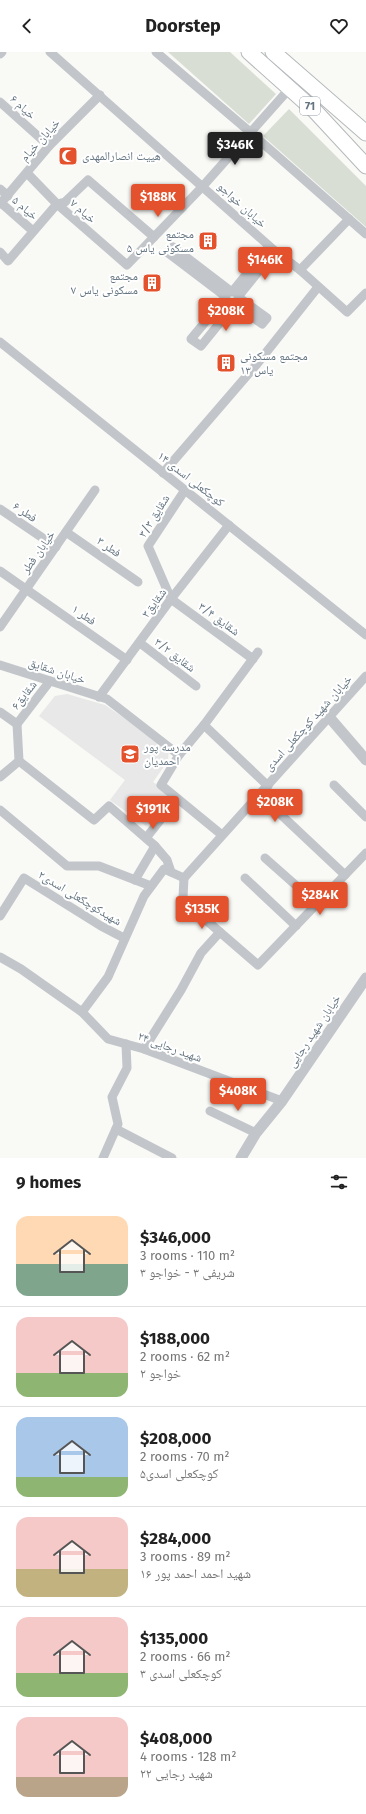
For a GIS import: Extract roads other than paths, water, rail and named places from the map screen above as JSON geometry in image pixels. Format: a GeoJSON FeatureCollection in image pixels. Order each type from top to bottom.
{"type":"FeatureCollection","features":[{"type":"Feature","properties":{"kind":"highway","name":"71"},"geometry":{"type":"LineString","coordinates":[[249,52],[315,111],[366,166]]}},
{"type":"Feature","properties":{"kind":"highway","name":"71"},"geometry":{"type":"LineString","coordinates":[[273,52],[366,134]]}},
{"type":"Feature","properties":{"kind":"street","name":"خیابان خواجو"},"geometry":{"type":"LineString","coordinates":[[50,52],[272,248],[300,270],[347,312],[366,293]]}},
{"type":"Feature","properties":{"kind":"street"},"geometry":{"type":"LineString","coordinates":[[156,52],[366,234]]}},
{"type":"Feature","properties":{"kind":"street"},"geometry":{"type":"LineString","coordinates":[[0,252],[8,261],[57,204],[65,202],[88,180],[154,237],[203,186],[290,88]]}},
{"type":"Feature","properties":{"kind":"street","name":"خیابان خیام"},"geometry":{"type":"LineString","coordinates":[[0,203],[8,196],[26,172],[49,146],[100,95]]}},
{"type":"Feature","properties":{"kind":"street","name":"خیام ۶"},"geometry":{"type":"LineString","coordinates":[[0,102],[49,146]]}},
{"type":"Feature","properties":{"kind":"street","name":"خیام ۷"},"geometry":{"type":"LineString","coordinates":[[26,172],[57,204],[127,265],[154,237]]}},
{"type":"Feature","properties":{"kind":"street"},"geometry":{"type":"LineString","coordinates":[[0,189],[8,196]]}},
{"type":"Feature","properties":{"kind":"street","name":"خیام ۵"},"geometry":{"type":"LineString","coordinates":[[0,203],[33,231]]}},
{"type":"Feature","properties":{"kind":"street"},"geometry":{"type":"LineString","coordinates":[[300,270],[349,219]]}},
{"type":"Feature","properties":{"kind":"street"},"geometry":{"type":"LineString","coordinates":[[233,298],[191,339],[201,346],[233,298],[272,248]]}},
{"type":"Feature","properties":{"kind":"street"},"geometry":{"type":"LineString","coordinates":[[171,250],[264,321]]}},
{"type":"Feature","properties":{"kind":"street"},"geometry":{"type":"LineString","coordinates":[[163,473],[256,364],[318,287]]}},
{"type":"Feature","properties":{"kind":"street","name":"کوچکعلی اسدی ۱۴"},"geometry":{"type":"LineString","coordinates":[[0,342],[366,635]]}},
{"type":"Feature","properties":{"kind":"street","name":"خیابان فطر"},"geometry":{"type":"LineString","coordinates":[[0,627],[95,490]]}},
{"type":"Feature","properties":{"kind":"street","name":"شقایق ۳/۳"},"geometry":{"type":"LineString","coordinates":[[171,599],[148,546],[185,490]]}},
{"type":"Feature","properties":{"kind":"street","name":"فطر ۶"},"geometry":{"type":"LineString","coordinates":[[0,509],[56,547]]}},
{"type":"Feature","properties":{"kind":"street","name":"شقایق۳"},"geometry":{"type":"LineString","coordinates":[[103,698],[127,660],[171,599],[229,525]]}},
{"type":"Feature","properties":{"kind":"street","name":"فطر ۳"},"geometry":{"type":"LineString","coordinates":[[66,532],[138,582]]}},
{"type":"Feature","properties":{"kind":"street","name":"فطر ۱"},"geometry":{"type":"LineString","coordinates":[[0,572],[127,660]]}},
{"type":"Feature","properties":{"kind":"street","name":"شقایق ۳/۴"},"geometry":{"type":"LineString","coordinates":[[171,599],[256,655],[204,726]]}},
{"type":"Feature","properties":{"kind":"street","name":"شقایق ۳/۲"},"geometry":{"type":"LineString","coordinates":[[140,643],[196,686]]}},
{"type":"Feature","properties":{"kind":"street","name":"خیابان شقایق"},"geometry":{"type":"LineString","coordinates":[[0,665],[103,698]]}},
{"type":"Feature","properties":{"kind":"street","name":"خیابان شهید کوچکعلی اسدی"},"geometry":{"type":"LineString","coordinates":[[184,878],[330,718],[366,676]]}},
{"type":"Feature","properties":{"kind":"street","name":"شقایق۶"},"geometry":{"type":"LineString","coordinates":[[17,724],[50,681]]}},
{"type":"Feature","properties":{"kind":"street"},"geometry":{"type":"LineString","coordinates":[[103,698],[179,756]]}},
{"type":"Feature","properties":{"kind":"street"},"geometry":{"type":"LineString","coordinates":[[0,712],[17,724],[19,761],[94,820],[109,806],[155,846],[167,860],[171,872]]}},
{"type":"Feature","properties":{"kind":"street"},"geometry":{"type":"LineString","coordinates":[[330,718],[366,760]]}},
{"type":"Feature","properties":{"kind":"street"},"geometry":{"type":"LineString","coordinates":[[222,835],[161,785],[179,756],[204,726],[268,786]]}},
{"type":"Feature","properties":{"kind":"street"},"geometry":{"type":"LineString","coordinates":[[0,777],[19,761]]}},
{"type":"Feature","properties":{"kind":"street"},"geometry":{"type":"LineString","coordinates":[[334,785],[366,817]]}},
{"type":"Feature","properties":{"kind":"street"},"geometry":{"type":"LineString","coordinates":[[260,795],[345,875]]}},
{"type":"Feature","properties":{"kind":"street"},"geometry":{"type":"LineString","coordinates":[[146,838],[177,799]]}},
{"type":"Feature","properties":{"kind":"street"},"geometry":{"type":"LineString","coordinates":[[0,810],[67,866],[99,866],[151,886]]}},
{"type":"Feature","properties":{"kind":"street"},"geometry":{"type":"LineString","coordinates":[[135,880],[155,846]]}},
{"type":"Feature","properties":{"kind":"street"},"geometry":{"type":"LineString","coordinates":[[82,1012],[108,977],[124,938],[144,896],[164,869],[184,878],[183,897],[192,908],[258,965],[366,853]]}},
{"type":"Feature","properties":{"kind":"street"},"geometry":{"type":"LineString","coordinates":[[265,858],[317,904]]}},
{"type":"Feature","properties":{"kind":"street","name":"شهیدکوچکعلی اسدی۲"},"geometry":{"type":"LineString","coordinates":[[0,916],[24,878],[101,926],[124,938]]}},
{"type":"Feature","properties":{"kind":"street"},"geometry":{"type":"LineString","coordinates":[[245,878],[296,926]]}},
{"type":"Feature","properties":{"kind":"street"},"geometry":{"type":"LineString","coordinates":[[144,1049],[181,990],[201,953],[220,932]]}},
{"type":"Feature","properties":{"kind":"street","name":"شهید رجایی ۲۴"},"geometry":{"type":"LineString","coordinates":[[0,957],[21,969],[82,1012],[108,1039],[144,1049],[282,1101]]}},
{"type":"Feature","properties":{"kind":"street","name":"خیابان شهید رجایی"},"geometry":{"type":"LineString","coordinates":[[241,1158],[256,1133],[282,1101],[366,978]]}},
{"type":"Feature","properties":{"kind":"street"},"geometry":{"type":"LineString","coordinates":[[103,1158],[118,1124],[112,1097],[127,1068],[126,1044]]}},
{"type":"Feature","properties":{"kind":"street"},"geometry":{"type":"LineString","coordinates":[[210,1111],[256,1133]]}},
{"type":"Feature","properties":{"kind":"street"},"geometry":{"type":"LineString","coordinates":[[116,1129],[172,1158]]}},
{"type":"Feature","properties":{"kind":"place","name":"هییت انصارالمهدی"},"geometry":{"type":"Point","coordinates":[68,156]}},
{"type":"Feature","properties":{"kind":"place","name":"مجتمع مسکونی یاس ۵"},"geometry":{"type":"Point","coordinates":[208,241]}},
{"type":"Feature","properties":{"kind":"place","name":"مجتمع مسکونی یاس ۷"},"geometry":{"type":"Point","coordinates":[152,283]}},
{"type":"Feature","properties":{"kind":"place","name":"مجتمع مسکونی یاس ۱۳"},"geometry":{"type":"Point","coordinates":[226,363]}},
{"type":"Feature","properties":{"kind":"place","name":"مدرسه پور احمدیان"},"geometry":{"type":"Point","coordinates":[130,754]}}]}
